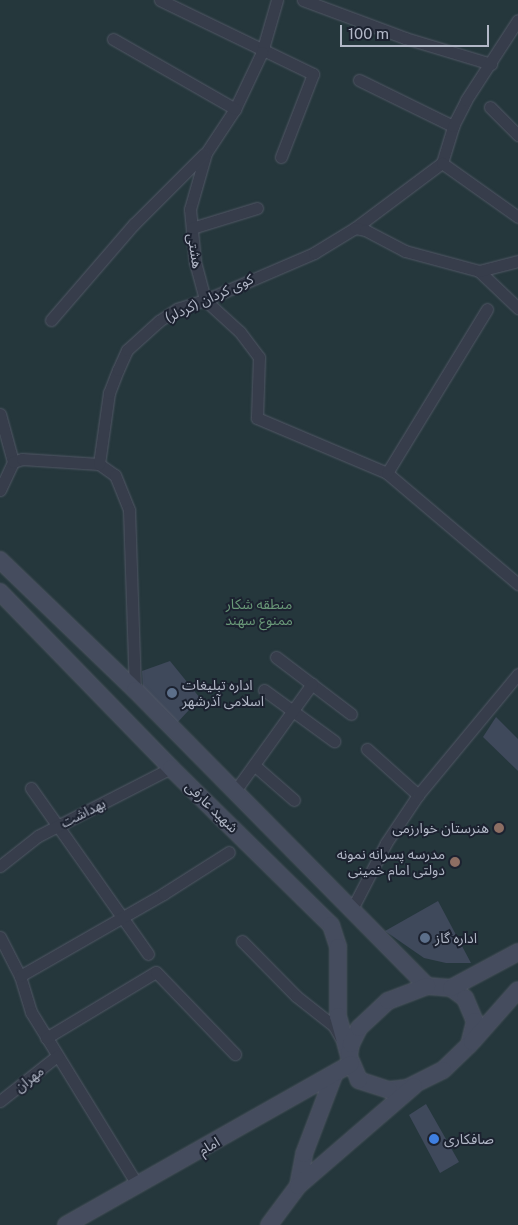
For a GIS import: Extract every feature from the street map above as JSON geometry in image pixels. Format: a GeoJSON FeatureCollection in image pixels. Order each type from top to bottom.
{"type":"FeatureCollection","features":[{"type":"Feature","properties":{"kind":"street"},"geometry":{"type":"LineString","coordinates":[[160,0],[262,52],[313,74],[281,157]]}},
{"type":"Feature","properties":{"kind":"street","name":"هشتی"},"geometry":{"type":"LineString","coordinates":[[205,300],[195,262],[190,209],[206,153],[235,109],[262,52],[277,0]]}},
{"type":"Feature","properties":{"kind":"street"},"geometry":{"type":"LineString","coordinates":[[303,0],[405,38],[490,64]]}},
{"type":"Feature","properties":{"kind":"street"},"geometry":{"type":"LineString","coordinates":[[518,20],[453,126],[442,163],[518,217]]}},
{"type":"Feature","properties":{"kind":"street"},"geometry":{"type":"LineString","coordinates":[[113,39],[235,109]]}},
{"type":"Feature","properties":{"kind":"street"},"geometry":{"type":"LineString","coordinates":[[359,80],[453,126]]}},
{"type":"Feature","properties":{"kind":"street"},"geometry":{"type":"LineString","coordinates":[[490,107],[518,135]]}},
{"type":"Feature","properties":{"kind":"street"},"geometry":{"type":"LineString","coordinates":[[51,320],[134,224],[206,153]]}},
{"type":"Feature","properties":{"kind":"street","name":"کوی کردان (کردلر)"},"geometry":{"type":"LineString","coordinates":[[99,464],[109,393],[127,350],[159,320],[177,309],[205,300],[314,253],[354,228],[442,163]]}},
{"type":"Feature","properties":{"kind":"street"},"geometry":{"type":"LineString","coordinates":[[192,228],[258,208]]}},
{"type":"Feature","properties":{"kind":"street"},"geometry":{"type":"LineString","coordinates":[[354,228],[365,230],[405,251],[479,271],[518,308]]}},
{"type":"Feature","properties":{"kind":"street"},"geometry":{"type":"LineString","coordinates":[[479,271],[518,261]]}},
{"type":"Feature","properties":{"kind":"street"},"geometry":{"type":"LineString","coordinates":[[205,300],[240,332],[259,357],[257,418],[387,473],[518,584]]}},
{"type":"Feature","properties":{"kind":"street"},"geometry":{"type":"LineString","coordinates":[[387,473],[488,309]]}},
{"type":"Feature","properties":{"kind":"street"},"geometry":{"type":"LineString","coordinates":[[0,414],[13,462],[0,490]]}},
{"type":"Feature","properties":{"kind":"street"},"geometry":{"type":"LineString","coordinates":[[13,462],[22,459],[99,464],[115,475],[129,510],[135,690]]}},
{"type":"Feature","properties":{"kind":"street","name":"شهید عارفی"},"geometry":{"type":"LineString","coordinates":[[0,560],[135,690],[428,986]]}},
{"type":"Feature","properties":{"kind":"street","name":"شهید عارفی"},"geometry":{"type":"LineString","coordinates":[[0,592],[171,768],[331,925],[338,947],[338,1016],[350,1060]]}},
{"type":"Feature","properties":{"kind":"street"},"geometry":{"type":"LineString","coordinates":[[276,657],[351,714]]}},
{"type":"Feature","properties":{"kind":"street"},"geometry":{"type":"LineString","coordinates":[[352,909],[386,843],[418,794],[518,674]]}},
{"type":"Feature","properties":{"kind":"street"},"geometry":{"type":"LineString","coordinates":[[235,791],[312,684]]}},
{"type":"Feature","properties":{"kind":"street"},"geometry":{"type":"LineString","coordinates":[[264,690],[334,741]]}},
{"type":"Feature","properties":{"kind":"street"},"geometry":{"type":"LineString","coordinates":[[367,749],[418,794]]}},
{"type":"Feature","properties":{"kind":"street"},"geometry":{"type":"LineString","coordinates":[[254,766],[294,800]]}},
{"type":"Feature","properties":{"kind":"street","name":"بهداشت"},"geometry":{"type":"LineString","coordinates":[[0,866],[38,836],[171,768]]}},
{"type":"Feature","properties":{"kind":"street"},"geometry":{"type":"LineString","coordinates":[[31,788],[120,918],[148,954]]}},
{"type":"Feature","properties":{"kind":"street"},"geometry":{"type":"LineString","coordinates":[[20,976],[229,852]]}},
{"type":"Feature","properties":{"kind":"street"},"geometry":{"type":"LineString","coordinates":[[0,937],[20,976],[31,1012],[138,1186]]}},
{"type":"Feature","properties":{"kind":"street"},"geometry":{"type":"LineString","coordinates":[[242,941],[296,996],[334,1026],[359,1080],[371,1086],[389,1090],[416,1085]]}},
{"type":"Feature","properties":{"kind":"street"},"geometry":{"type":"LineString","coordinates":[[451,988],[518,952]]}},
{"type":"Feature","properties":{"kind":"street"},"geometry":{"type":"LineString","coordinates":[[46,1038],[156,972],[236,1054]]}},
{"type":"Feature","properties":{"kind":"street"},"geometry":{"type":"LineString","coordinates":[[350,1060],[351,1044],[371,1014],[402,993],[428,986],[451,988],[458,991],[471,1008],[475,1021],[469,1045]]}},
{"type":"Feature","properties":{"kind":"street"},"geometry":{"type":"LineString","coordinates":[[270,1225],[298,1186],[416,1085],[443,1070],[469,1045],[518,990]]}},
{"type":"Feature","properties":{"kind":"street","name":"مهران"},"geometry":{"type":"LineString","coordinates":[[1,1097],[57,1056]]}},
{"type":"Feature","properties":{"kind":"street","name":"امام"},"geometry":{"type":"LineString","coordinates":[[66,1225],[334,1075],[350,1060]]}},
{"type":"Feature","properties":{"kind":"street"},"geometry":{"type":"LineString","coordinates":[[298,1186],[304,1154],[334,1075]]}},
{"type":"Feature","properties":{"kind":"green space","name":"منطقه شکار ممنوع سهند"},"geometry":{"type":"Polygon","coordinates":[[[0,0],[518,0],[518,1225],[0,1225],[0,0]]]}},
{"type":"Feature","properties":{"kind":"building","name":"اداره تبلیغات اسلامی آذرشهر"},"geometry":{"type":"Polygon","coordinates":[[[170,661],[200,698],[177,723],[143,688],[142,671],[170,661]]]}},
{"type":"Feature","properties":{"kind":"building"},"geometry":{"type":"Polygon","coordinates":[[[496,717],[518,739],[518,771],[483,737],[496,717]]]}},
{"type":"Feature","properties":{"kind":"building","name":"اداره گاز"},"geometry":{"type":"Polygon","coordinates":[[[438,901],[471,963],[446,963],[424,958],[385,931],[438,901]]]}},
{"type":"Feature","properties":{"kind":"building","name":"صافکاری"},"geometry":{"type":"Polygon","coordinates":[[[426,1104],[459,1162],[440,1173],[409,1115],[426,1104]]]}},
{"type":"Feature","properties":{"kind":"place","name":"اداره تبلیغات اسلامی آذرشهر"},"geometry":{"type":"Point","coordinates":[172,693]}},
{"type":"Feature","properties":{"kind":"place","name":"هنرستان خوارزمی"},"geometry":{"type":"Point","coordinates":[499,828]}},
{"type":"Feature","properties":{"kind":"place","name":"مدرسه پسرانه نمونه دولتی امام خمینی"},"geometry":{"type":"Point","coordinates":[455,862]}},
{"type":"Feature","properties":{"kind":"place","name":"اداره گاز"},"geometry":{"type":"Point","coordinates":[425,938]}},
{"type":"Feature","properties":{"kind":"place","name":"صافکاری"},"geometry":{"type":"Point","coordinates":[434,1139]}}]}
